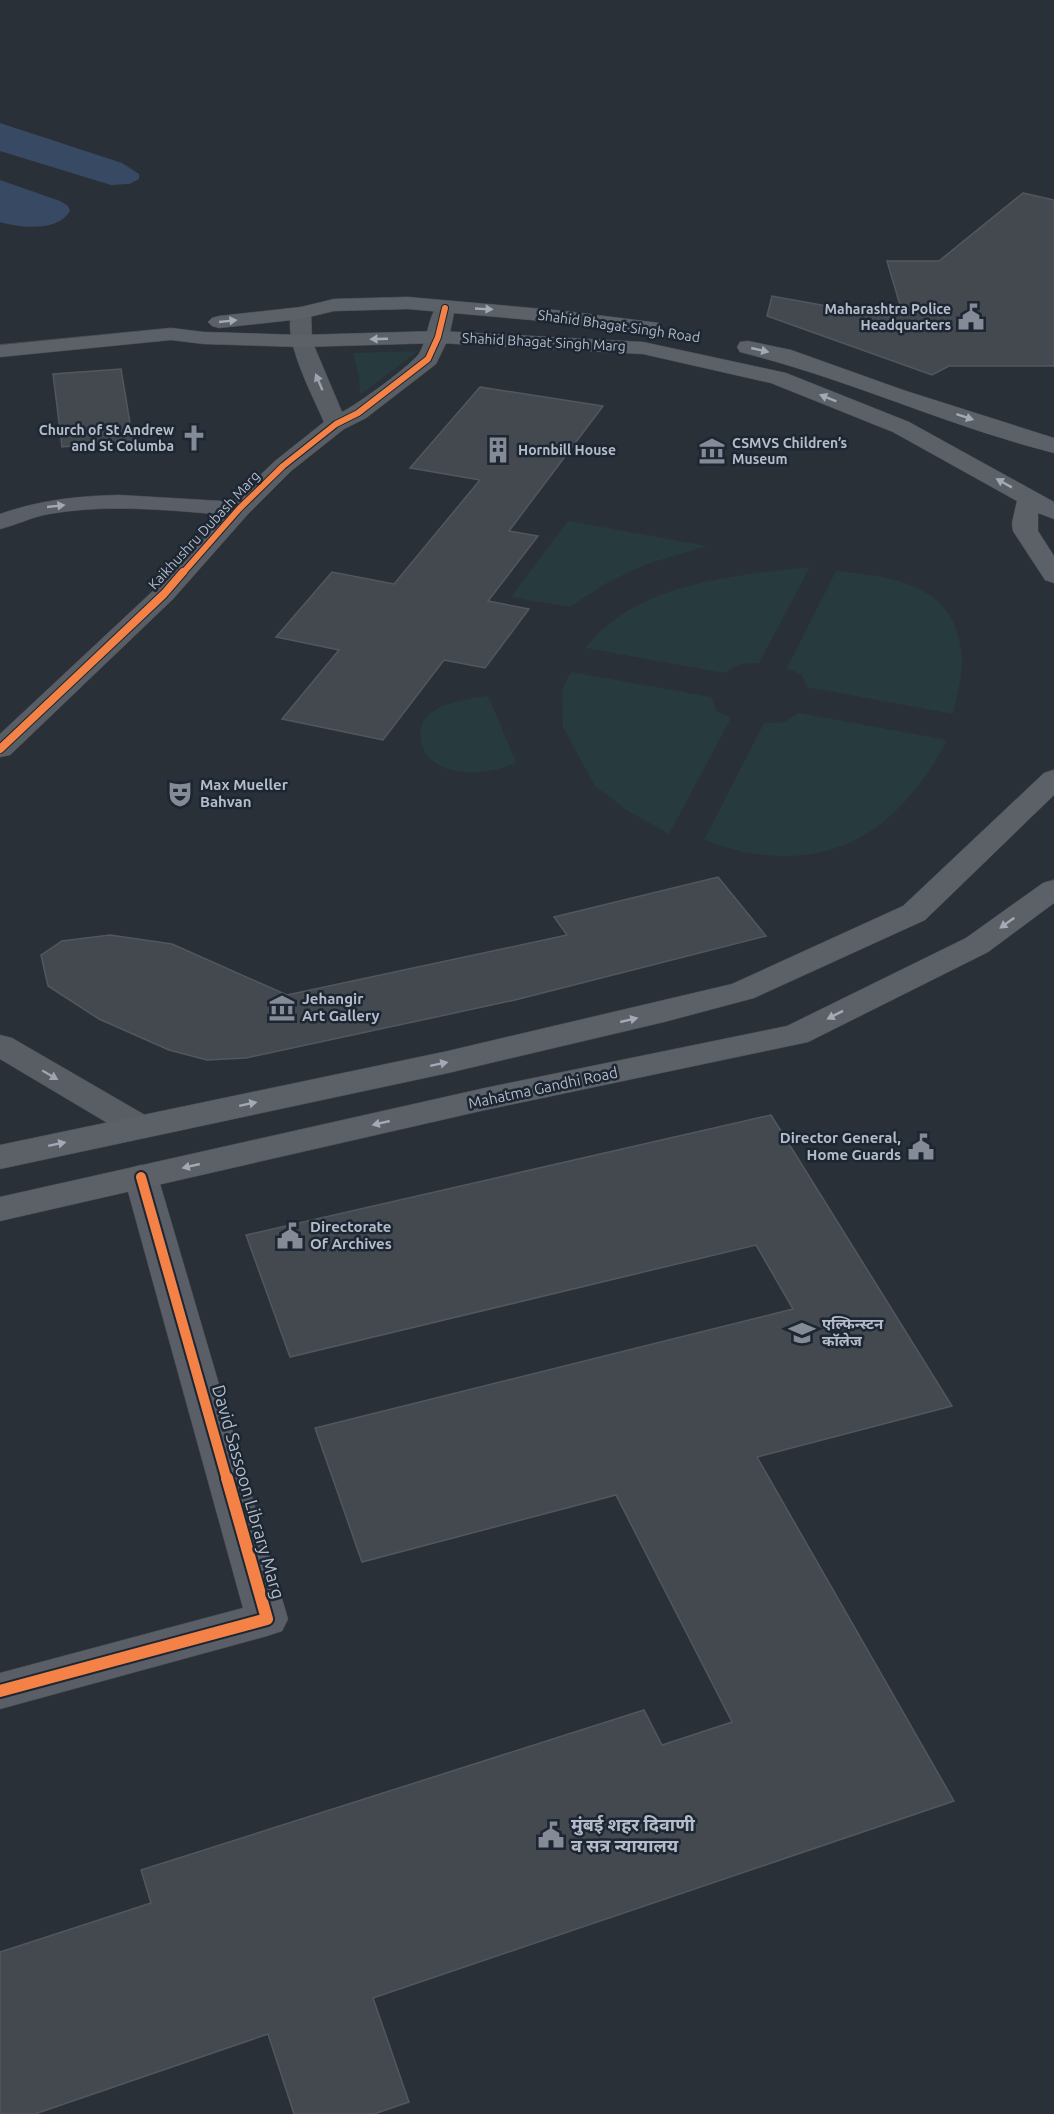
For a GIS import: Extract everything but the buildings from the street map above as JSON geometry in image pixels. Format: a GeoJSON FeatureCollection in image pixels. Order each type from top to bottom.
{"type":"FeatureCollection","features":[{"type":"Feature","properties":{"kind":"main road","name":"Shahid Bhagat Singh Road"},"geometry":{"type":"LineString","coordinates":[[171,334],[202,324],[301,313],[334,305],[361,303],[408,303],[445,308],[509,311],[668,330]]}},
{"type":"Feature","properties":{"kind":"main road","name":"Shahid Bhagat Singh Marg"},"geometry":{"type":"LineString","coordinates":[[0,351],[171,334],[204,338],[301,341],[438,337],[643,348],[778,378],[901,427],[1054,512]]}},
{"type":"Feature","properties":{"kind":"main road"},"geometry":{"type":"LineString","coordinates":[[726,342],[783,355],[1054,446]]}},
{"type":"Feature","properties":{"kind":"main road"},"geometry":{"type":"LineString","coordinates":[[901,427],[939,409]]}},
{"type":"Feature","properties":{"kind":"main road"},"geometry":{"type":"LineString","coordinates":[[1030,497],[1024,523],[1026,534],[1044,557],[1054,575]]}},
{"type":"Feature","properties":{"kind":"main road"},"geometry":{"type":"LineString","coordinates":[[0,1157],[447,1062],[664,1012],[743,991],[914,913],[1054,779]]}},
{"type":"Feature","properties":{"kind":"main road","name":"Mahatma Gandhi Road"},"geometry":{"type":"LineString","coordinates":[[0,1209],[485,1100],[796,1035],[977,945],[1054,889]]}},
{"type":"Feature","properties":{"kind":"street","name":"Kaikhushru Dubash Marg"},"geometry":{"type":"LineString","coordinates":[[0,749],[10,732],[164,594],[239,509],[283,466],[336,424],[358,413],[428,359],[438,337],[445,308]]}},
{"type":"Feature","properties":{"kind":"street"},"geometry":{"type":"LineString","coordinates":[[301,313],[301,341],[336,424]]}},
{"type":"Feature","properties":{"kind":"street"},"geometry":{"type":"LineString","coordinates":[[0,522],[47,507],[74,504],[165,502],[239,509]]}},
{"type":"Feature","properties":{"kind":"street"},"geometry":{"type":"LineString","coordinates":[[0,1045],[138,1126]]}},
{"type":"Feature","properties":{"kind":"street","name":"David Sassoon Library Marg"},"geometry":{"type":"LineString","coordinates":[[0,1691],[267,1618],[141,1177]]}},
{"type":"Feature","properties":{"kind":"green space"},"geometry":{"type":"Polygon","coordinates":[[[418,351],[360,395],[359,378],[353,353],[418,351]]]}},
{"type":"Feature","properties":{"kind":"green space"},"geometry":{"type":"Polygon","coordinates":[[[568,521],[707,546],[647,564],[610,581],[570,607],[511,597],[568,521]]]}},
{"type":"Feature","properties":{"kind":"green space"},"geometry":{"type":"Polygon","coordinates":[[[810,567],[759,663],[740,664],[724,673],[586,648],[607,626],[631,609],[659,596],[719,579],[810,567]]]}},
{"type":"Feature","properties":{"kind":"green space"},"geometry":{"type":"Polygon","coordinates":[[[836,571],[894,580],[928,594],[942,605],[953,621],[962,658],[960,682],[953,714],[807,687],[802,675],[787,668],[836,571]]]}},
{"type":"Feature","properties":{"kind":"green space"},"geometry":{"type":"Polygon","coordinates":[[[571,672],[711,697],[716,710],[731,718],[669,834],[628,811],[595,786],[563,727],[562,690],[571,672]]]}},
{"type":"Feature","properties":{"kind":"green space"},"geometry":{"type":"Polygon","coordinates":[[[488,696],[516,762],[490,771],[475,772],[445,768],[433,761],[425,751],[421,737],[424,720],[445,705],[488,696]]]}},
{"type":"Feature","properties":{"kind":"green space"},"geometry":{"type":"Polygon","coordinates":[[[799,713],[947,740],[930,769],[889,817],[866,834],[840,847],[811,854],[779,856],[744,852],[704,840],[764,723],[784,722],[799,713]]]}},
{"type":"Feature","properties":{"kind":"water"},"geometry":{"type":"Polygon","coordinates":[[[0,123],[122,163],[139,174],[139,179],[129,184],[111,185],[0,151],[0,123]]]}},
{"type":"Feature","properties":{"kind":"water"},"geometry":{"type":"Polygon","coordinates":[[[0,180],[60,201],[68,206],[70,211],[57,222],[38,227],[0,222],[0,180]]]}},
{"type":"Feature","properties":{"kind":"cycle path"},"geometry":{"type":"LineString","coordinates":[[0,749],[164,594],[239,509],[283,466],[336,424],[358,413],[428,359],[438,337],[445,308]]}},
{"type":"Feature","properties":{"kind":"cycle path"},"geometry":{"type":"LineString","coordinates":[[0,1691],[267,1619],[141,1177]]}},
{"type":"Feature","properties":{"kind":"place","name":"Maharashtra Police Headquarters"},"geometry":{"type":"Point","coordinates":[971,317]}},
{"type":"Feature","properties":{"kind":"place","name":"Church of St Andrew and St Columba"},"geometry":{"type":"Point","coordinates":[194,438]}},
{"type":"Feature","properties":{"kind":"place","name":"Hornbill House"},"geometry":{"type":"Point","coordinates":[498,450]}},
{"type":"Feature","properties":{"kind":"place","name":"CSMVS Children’s Museum"},"geometry":{"type":"Point","coordinates":[712,451]}},
{"type":"Feature","properties":{"kind":"place","name":"Max Mueller Bahvan"},"geometry":{"type":"Point","coordinates":[180,794]}},
{"type":"Feature","properties":{"kind":"place","name":"Jehangir Art Gallery"},"geometry":{"type":"Point","coordinates":[282,1008]}},
{"type":"Feature","properties":{"kind":"place","name":"Director General, Home Guards"},"geometry":{"type":"Point","coordinates":[921,1147]}},
{"type":"Feature","properties":{"kind":"place","name":"Directorate Of Archives"},"geometry":{"type":"Point","coordinates":[290,1236]}},
{"type":"Feature","properties":{"kind":"place","name":"एल्फिन्स्टन कॉलेज"},"geometry":{"type":"Point","coordinates":[802,1333]}},
{"type":"Feature","properties":{"kind":"place","name":"मुंबई शहर दिवाणी व सत्र न्यायालय"},"geometry":{"type":"Point","coordinates":[551,1835]}}]}
